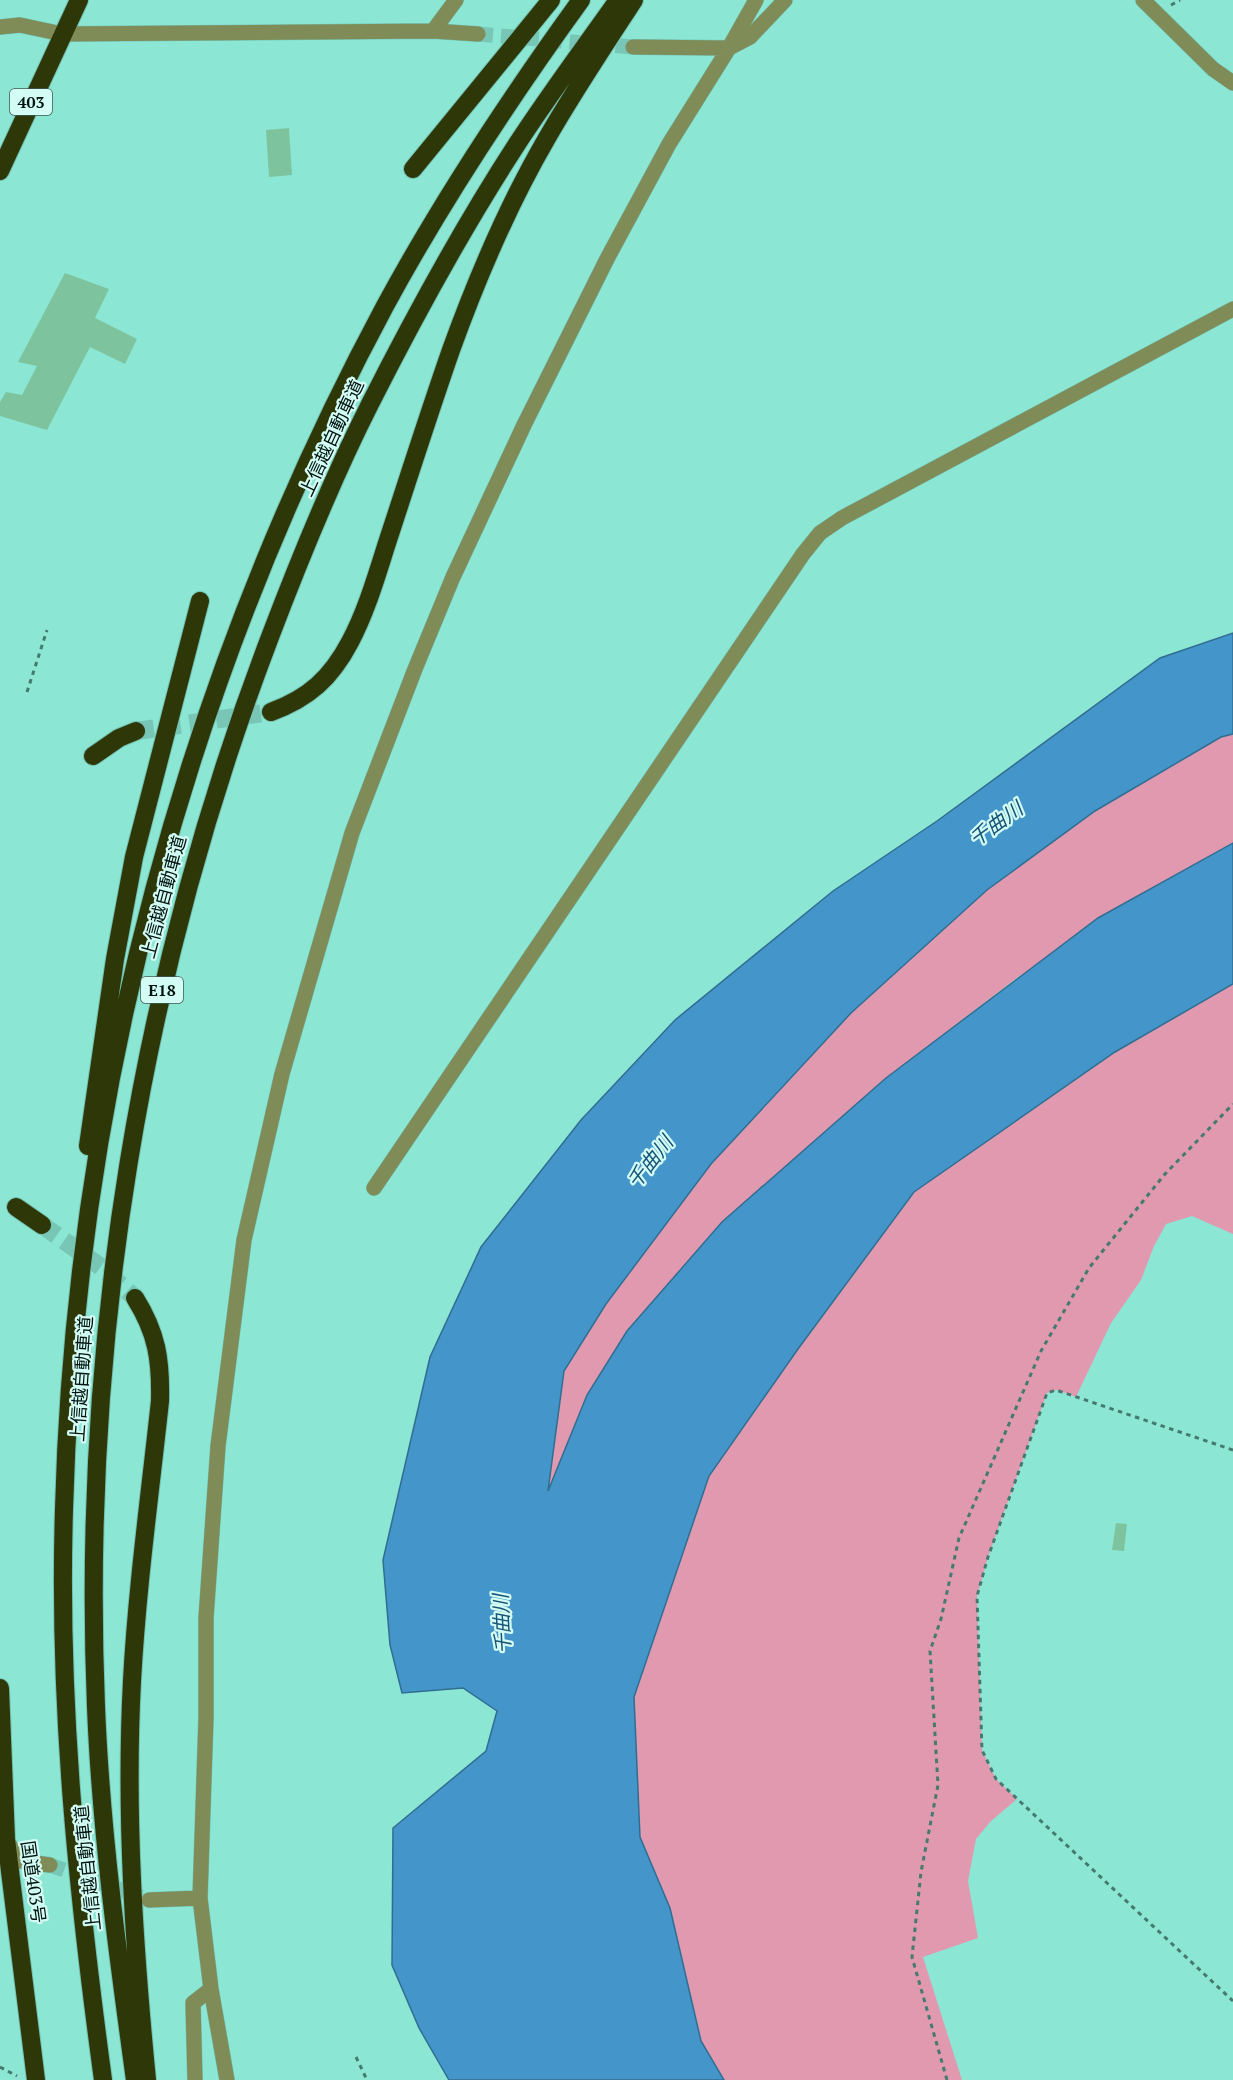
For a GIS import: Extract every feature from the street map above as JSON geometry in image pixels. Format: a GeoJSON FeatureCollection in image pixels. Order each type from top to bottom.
{"type":"FeatureCollection","features":[{"type":"Feature","properties":{"kind":"highway","name":"403"},"geometry":{"type":"LineString","coordinates":[[0,171],[79,0]]}},
{"type":"Feature","properties":{"kind":"highway"},"geometry":{"type":"LineString","coordinates":[[413,169],[551,0]]}},
{"type":"Feature","properties":{"kind":"highway","name":"上信越自動車道"},"geometry":{"type":"LineString","coordinates":[[104,2080],[79,1885],[65,1709],[63,1512],[75,1321],[93,1189],[108,1100],[145,927],[195,754],[257,580],[339,395],[386,304],[435,219],[490,131],[581,0]]}},
{"type":"Feature","properties":{"kind":"highway","name":"上信越自動車道"},"geometry":{"type":"LineString","coordinates":[[135,2080],[101,1796],[93,1614],[95,1510],[99,1418],[121,1206],[136,1112],[167,968],[198,851],[256,672],[321,510],[368,408],[426,298],[516,146],[618,0]]}},
{"type":"Feature","properties":{"kind":"highway"},"geometry":{"type":"LineString","coordinates":[[271,712],[291,705],[324,681],[351,642],[448,358],[478,281],[546,140],[634,0]]}},
{"type":"Feature","properties":{"kind":"highway"},"geometry":{"type":"LineString","coordinates":[[75,1321],[84,1173],[115,959],[134,857],[200,602]]}},
{"type":"Feature","properties":{"kind":"highway"},"geometry":{"type":"LineString","coordinates":[[93,756],[112,742],[136,731]]}},
{"type":"Feature","properties":{"kind":"highway"},"geometry":{"type":"LineString","coordinates":[[16,1207],[42,1225]]}},
{"type":"Feature","properties":{"kind":"highway"},"geometry":{"type":"LineString","coordinates":[[135,1298],[154,1333],[160,1375],[160,1401],[137,1614],[130,1755],[131,1862],[136,1968],[147,2080]]}},
{"type":"Feature","properties":{"kind":"highway","name":"国道403号"},"geometry":{"type":"LineString","coordinates":[[0,1689],[3,1838],[26,1986],[36,2080]]}},
{"type":"Feature","properties":{"kind":"street"},"geometry":{"type":"LineString","coordinates":[[433,31],[456,0]]}},
{"type":"Feature","properties":{"kind":"street"},"geometry":{"type":"LineString","coordinates":[[228,2080],[211,1989],[200,1898],[206,1718],[206,1618],[218,1446],[244,1240],[282,1074],[352,833],[453,577],[515,443],[608,257],[669,144],[756,0]]}},
{"type":"Feature","properties":{"kind":"street"},"geometry":{"type":"LineString","coordinates":[[633,47],[729,48],[750,37],[785,0]]}},
{"type":"Feature","properties":{"kind":"street"},"geometry":{"type":"LineString","coordinates":[[1143,0],[1213,69],[1233,83]]}},
{"type":"Feature","properties":{"kind":"street"},"geometry":{"type":"LineString","coordinates":[[0,27],[20,25],[62,33],[433,31],[478,34]]}},
{"type":"Feature","properties":{"kind":"street"},"geometry":{"type":"LineString","coordinates":[[374,1188],[796,564],[820,533],[842,518],[1233,309]]}},
{"type":"Feature","properties":{"kind":"street"},"geometry":{"type":"LineString","coordinates":[[3,1838],[20,1861],[50,1865]]}},
{"type":"Feature","properties":{"kind":"street"},"geometry":{"type":"LineString","coordinates":[[149,1900],[200,1898]]}},
{"type":"Feature","properties":{"kind":"street"},"geometry":{"type":"LineString","coordinates":[[195,2080],[193,2003],[211,1989]]}},
{"type":"Feature","properties":{"kind":"path"},"geometry":{"type":"LineString","coordinates":[[27,692],[47,630]]}},
{"type":"Feature","properties":{"kind":"path"},"geometry":{"type":"LineString","coordinates":[[947,2080],[912,1958],[921,1872],[938,1785],[930,1651],[941,1619],[959,1538],[1041,1351],[1089,1268],[1164,1174],[1233,1104]]}},
{"type":"Feature","properties":{"kind":"path"},"geometry":{"type":"LineString","coordinates":[[1233,1450],[1056,1390],[1047,1393],[988,1557],[977,1596],[982,1750],[996,1779],[1233,2001]]}},
{"type":"Feature","properties":{"kind":"path"},"geometry":{"type":"LineString","coordinates":[[356,2057],[367,2080]]}},
{"type":"Feature","properties":{"kind":"path"},"geometry":{"type":"LineString","coordinates":[[0,2067],[24,2080]]}},
{"type":"Feature","properties":{"kind":"shaded area"},"geometry":{"type":"Polygon","coordinates":[[[1233,734],[1233,843],[1018,977],[886,1078],[722,1222],[627,1331],[547,1494],[564,1371],[606,1304],[711,1164],[851,1013],[987,890],[1095,811],[1221,737],[1233,734]]]}},
{"type":"Feature","properties":{"kind":"shaded area"},"geometry":{"type":"Polygon","coordinates":[[[1233,984],[1233,1234],[1192,1216],[1166,1224],[1154,1246],[1141,1280],[1111,1323],[1076,1397],[1057,1390],[1047,1393],[988,1557],[977,1596],[982,1750],[996,1779],[1017,1799],[990,1822],[976,1839],[968,1881],[978,1938],[923,1957],[962,2080],[724,2080],[701,2041],[670,1908],[640,1837],[634,1697],[709,1476],[798,1349],[914,1192],[1115,1052],[1233,984]]]}},
{"type":"Feature","properties":{"kind":"water","name":"千曲川"},"geometry":{"type":"Polygon","coordinates":[[[1233,633],[1233,734],[1221,737],[1095,811],[987,890],[851,1013],[711,1164],[606,1304],[564,1371],[548,1491],[587,1395],[627,1331],[722,1222],[886,1078],[1098,918],[1233,843],[1233,984],[1115,1052],[914,1192],[798,1349],[709,1476],[634,1697],[640,1837],[670,1908],[701,2041],[724,2080],[449,2080],[419,2028],[392,1965],[393,1828],[486,1751],[497,1711],[463,1688],[402,1693],[390,1645],[383,1560],[430,1357],[481,1247],[581,1120],[675,1020],[833,891],[937,821],[1160,658],[1233,633]]]}},
{"type":"Feature","properties":{"kind":"building"},"geometry":{"type":"Polygon","coordinates":[[[289,128],[292,175],[269,177],[266,130],[289,128]]]}},
{"type":"Feature","properties":{"kind":"building"},"geometry":{"type":"Polygon","coordinates":[[[65,273],[109,289],[95,318],[137,339],[125,364],[90,347],[47,430],[0,416],[0,402],[6,392],[22,395],[37,366],[18,362],[65,273]]]}},
{"type":"Feature","properties":{"kind":"building"},"geometry":{"type":"Polygon","coordinates":[[[1116,1523],[1127,1524],[1124,1551],[1112,1550],[1116,1523]]]}},
{"type":"Feature","properties":{"kind":"tunnel"},"geometry":{"type":"LineString","coordinates":[[478,34],[633,47]]}},
{"type":"Feature","properties":{"kind":"tunnel"},"geometry":{"type":"LineString","coordinates":[[136,731],[271,712]]}},
{"type":"Feature","properties":{"kind":"tunnel"},"geometry":{"type":"LineString","coordinates":[[42,1225],[101,1267],[135,1298]]}},
{"type":"Feature","properties":{"kind":"tunnel"},"geometry":{"type":"LineString","coordinates":[[50,1865],[141,1897]]}}]}
